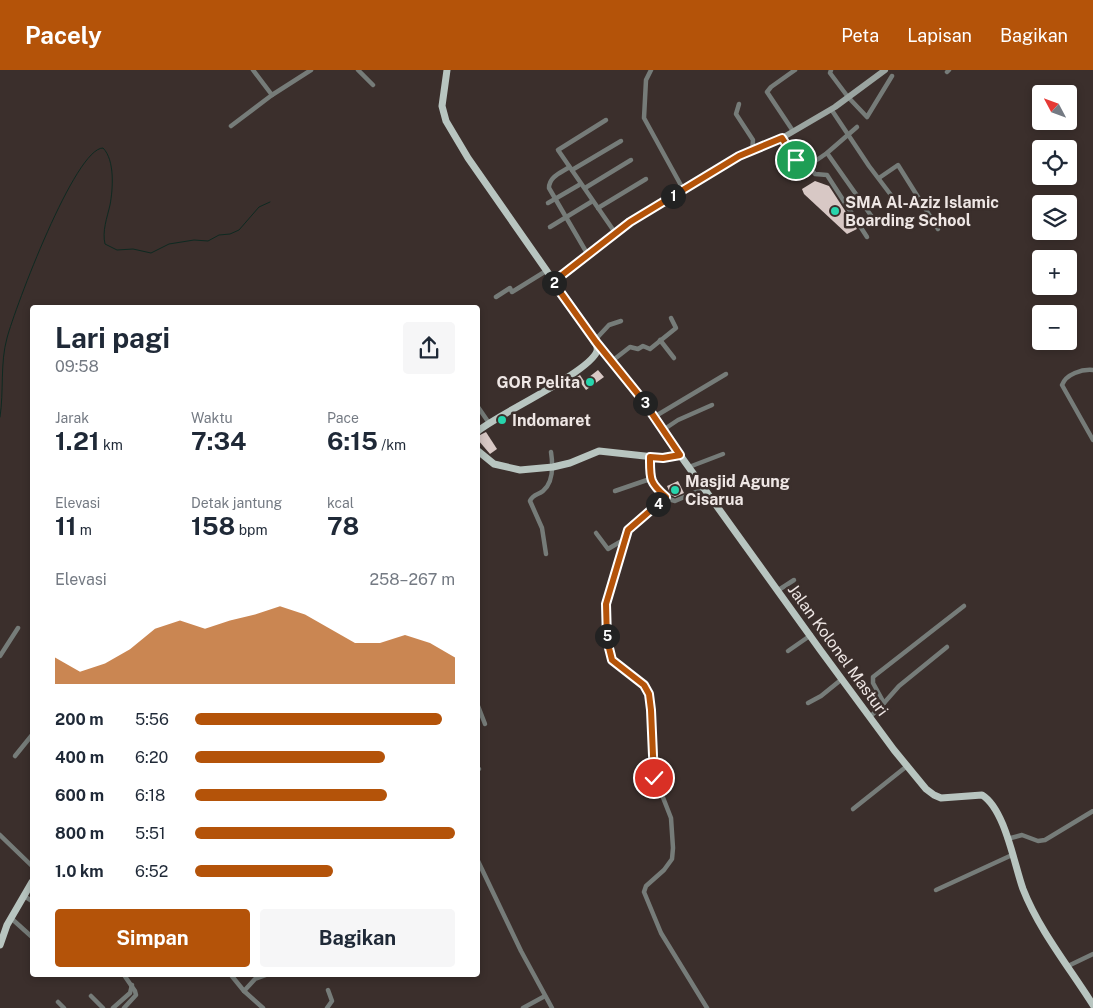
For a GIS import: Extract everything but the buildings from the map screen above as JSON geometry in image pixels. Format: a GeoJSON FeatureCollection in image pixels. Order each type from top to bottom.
{"type":"FeatureCollection","features":[{"type":"Feature","properties":{"kind":"main road"},"geometry":{"type":"LineString","coordinates":[[447,70],[442,106],[446,121],[468,158],[596,341],[597,351],[586,363],[534,398],[480,430]]}},
{"type":"Feature","properties":{"kind":"main road"},"geometry":{"type":"LineString","coordinates":[[480,453],[494,464],[510,470],[551,468],[570,463],[599,451],[663,458],[680,455]]}},
{"type":"Feature","properties":{"kind":"main road","name":"Jalan Kolonel Masturi"},"geometry":{"type":"LineString","coordinates":[[680,455],[777,591],[926,789],[936,796],[952,798],[978,794],[992,803],[1034,914],[1093,1005]]}},
{"type":"Feature","properties":{"kind":"main road"},"geometry":{"type":"LineString","coordinates":[[0,945],[30,886]]}},
{"type":"Feature","properties":{"kind":"street"},"geometry":{"type":"LineString","coordinates":[[253,70],[272,95]]}},
{"type":"Feature","properties":{"kind":"street"},"geometry":{"type":"LineString","coordinates":[[231,126],[272,95],[311,70]]}},
{"type":"Feature","properties":{"kind":"street"},"geometry":{"type":"LineString","coordinates":[[358,70],[373,85]]}},
{"type":"Feature","properties":{"kind":"street"},"geometry":{"type":"LineString","coordinates":[[651,70],[646,80],[644,118],[683,189]]}},
{"type":"Feature","properties":{"kind":"street"},"geometry":{"type":"LineString","coordinates":[[793,131],[768,92],[771,87],[795,70]]}},
{"type":"Feature","properties":{"kind":"street"},"geometry":{"type":"LineString","coordinates":[[831,70],[830,74],[867,117],[892,76]]}},
{"type":"Feature","properties":{"kind":"street"},"geometry":{"type":"LineString","coordinates":[[553,282],[630,222],[739,156],[782,138],[831,109],[885,70]]}},
{"type":"Feature","properties":{"kind":"street"},"geometry":{"type":"LineString","coordinates":[[739,104],[736,114],[753,140],[752,152]]}},
{"type":"Feature","properties":{"kind":"street"},"geometry":{"type":"LineString","coordinates":[[831,109],[897,203]]}},
{"type":"Feature","properties":{"kind":"street"},"geometry":{"type":"LineString","coordinates":[[606,120],[558,150],[616,234]]}},
{"type":"Feature","properties":{"kind":"street"},"geometry":{"type":"LineString","coordinates":[[782,138],[802,168],[809,166],[827,154],[857,127]]}},
{"type":"Feature","properties":{"kind":"street"},"geometry":{"type":"LineString","coordinates":[[588,255],[549,188],[550,182],[621,141]]}},
{"type":"Feature","properties":{"kind":"street"},"geometry":{"type":"LineString","coordinates":[[827,154],[877,224]]}},
{"type":"Feature","properties":{"kind":"street"},"geometry":{"type":"LineString","coordinates":[[585,188],[631,160]]}},
{"type":"Feature","properties":{"kind":"street"},"geometry":{"type":"LineString","coordinates":[[809,166],[815,174],[827,175],[867,237]]}},
{"type":"Feature","properties":{"kind":"street"},"geometry":{"type":"LineString","coordinates":[[879,178],[898,166],[938,229]]}},
{"type":"Feature","properties":{"kind":"street"},"geometry":{"type":"LineString","coordinates":[[598,208],[646,179]]}},
{"type":"Feature","properties":{"kind":"street"},"geometry":{"type":"LineString","coordinates":[[548,203],[579,186]]}},
{"type":"Feature","properties":{"kind":"street"},"geometry":{"type":"LineString","coordinates":[[550,227],[591,202]]}},
{"type":"Feature","properties":{"kind":"street"},"geometry":{"type":"LineString","coordinates":[[496,297],[510,288],[512,292],[546,271]]}},
{"type":"Feature","properties":{"kind":"street"},"geometry":{"type":"LineString","coordinates":[[612,361],[630,346],[638,349],[643,346],[648,349],[676,328],[670,318]]}},
{"type":"Feature","properties":{"kind":"street"},"geometry":{"type":"LineString","coordinates":[[621,320],[609,325],[596,341],[654,417],[680,455]]}},
{"type":"Feature","properties":{"kind":"street"},"geometry":{"type":"LineString","coordinates":[[660,340],[674,358]]}},
{"type":"Feature","properties":{"kind":"street"},"geometry":{"type":"LineString","coordinates":[[1093,370],[1071,375],[1066,378],[1062,385],[1093,440]]}},
{"type":"Feature","properties":{"kind":"street"},"geometry":{"type":"LineString","coordinates":[[654,417],[726,374]]}},
{"type":"Feature","properties":{"kind":"street"},"geometry":{"type":"LineString","coordinates":[[663,430],[678,420],[712,405]]}},
{"type":"Feature","properties":{"kind":"street"},"geometry":{"type":"LineString","coordinates":[[480,410],[489,423]]}},
{"type":"Feature","properties":{"kind":"street"},"geometry":{"type":"LineString","coordinates":[[546,554],[542,528],[530,501],[532,496],[544,490],[550,483],[551,452]]}},
{"type":"Feature","properties":{"kind":"street"},"geometry":{"type":"LineString","coordinates":[[689,467],[723,454]]}},
{"type":"Feature","properties":{"kind":"street"},"geometry":{"type":"LineString","coordinates":[[650,457],[650,479],[655,488],[666,497],[675,502],[705,488]]}},
{"type":"Feature","properties":{"kind":"street"},"geometry":{"type":"LineString","coordinates":[[544,461],[551,468]]}},
{"type":"Feature","properties":{"kind":"street"},"geometry":{"type":"LineString","coordinates":[[615,491],[650,479]]}},
{"type":"Feature","properties":{"kind":"street"},"geometry":{"type":"LineString","coordinates":[[666,497],[630,527],[625,539],[607,599],[607,640],[612,660],[644,685],[649,694],[654,778],[669,810],[673,848],[672,859],[664,870],[646,886],[644,892],[661,933],[706,1008]]}},
{"type":"Feature","properties":{"kind":"street"},"geometry":{"type":"LineString","coordinates":[[596,533],[606,548],[610,548],[625,539]]}},
{"type":"Feature","properties":{"kind":"street"},"geometry":{"type":"LineString","coordinates":[[777,591],[794,580]]}},
{"type":"Feature","properties":{"kind":"street"},"geometry":{"type":"LineString","coordinates":[[884,703],[872,681],[873,677],[964,606]]}},
{"type":"Feature","properties":{"kind":"street"},"geometry":{"type":"LineString","coordinates":[[0,656],[18,628]]}},
{"type":"Feature","properties":{"kind":"street"},"geometry":{"type":"LineString","coordinates":[[788,651],[810,635]]}},
{"type":"Feature","properties":{"kind":"street"},"geometry":{"type":"LineString","coordinates":[[870,717],[895,690],[948,647]]}},
{"type":"Feature","properties":{"kind":"street"},"geometry":{"type":"LineString","coordinates":[[808,703],[821,696],[842,678]]}},
{"type":"Feature","properties":{"kind":"street"},"geometry":{"type":"LineString","coordinates":[[480,711],[485,724]]}},
{"type":"Feature","properties":{"kind":"street"},"geometry":{"type":"LineString","coordinates":[[15,756],[30,738]]}},
{"type":"Feature","properties":{"kind":"street"},"geometry":{"type":"LineString","coordinates":[[853,809],[907,766]]}},
{"type":"Feature","properties":{"kind":"street"},"geometry":{"type":"LineString","coordinates":[[1007,839],[1022,835],[1038,841],[1045,840],[1093,811]]}},
{"type":"Feature","properties":{"kind":"street"},"geometry":{"type":"LineString","coordinates":[[0,835],[30,864]]}},
{"type":"Feature","properties":{"kind":"street"},"geometry":{"type":"LineString","coordinates":[[936,890],[1012,855]]}},
{"type":"Feature","properties":{"kind":"street"},"geometry":{"type":"LineString","coordinates":[[480,865],[521,951],[552,1008]]}},
{"type":"Feature","properties":{"kind":"street"},"geometry":{"type":"LineString","coordinates":[[24,896],[30,899]]}},
{"type":"Feature","properties":{"kind":"street"},"geometry":{"type":"LineString","coordinates":[[12,919],[30,935]]}},
{"type":"Feature","properties":{"kind":"street"},"geometry":{"type":"LineString","coordinates":[[1068,966],[1093,954]]}},
{"type":"Feature","properties":{"kind":"street"},"geometry":{"type":"LineString","coordinates":[[124,1008],[136,995],[132,985],[126,977]]}},
{"type":"Feature","properties":{"kind":"street"},"geometry":{"type":"LineString","coordinates":[[233,977],[244,991],[263,1008]]}},
{"type":"Feature","properties":{"kind":"street"},"geometry":{"type":"LineString","coordinates":[[244,991],[255,979],[260,977]]}},
{"type":"Feature","properties":{"kind":"street"},"geometry":{"type":"LineString","coordinates":[[113,1008],[130,993],[132,985]]}},
{"type":"Feature","properties":{"kind":"street"},"geometry":{"type":"LineString","coordinates":[[327,1008],[332,1001],[328,990]]}},
{"type":"Feature","properties":{"kind":"street"},"geometry":{"type":"LineString","coordinates":[[91,996],[103,1008]]}},
{"type":"Feature","properties":{"kind":"street"},"geometry":{"type":"LineString","coordinates":[[523,1008],[545,996]]}},
{"type":"Feature","properties":{"kind":"street"},"geometry":{"type":"LineString","coordinates":[[58,1002],[64,1008]]}},
{"type":"Feature","properties":{"kind":"waterway"},"geometry":{"type":"LineString","coordinates":[[0,417],[5,348],[12,321],[62,200],[77,173],[91,155],[103,148],[110,160],[112,191],[104,229],[104,239],[105,244],[117,250],[133,249],[151,253],[169,244],[194,240],[208,241],[219,235],[230,234],[239,230],[259,207],[270,202]]}},
{"type":"Feature","properties":{"kind":"place","name":"SMA Al-Aziz Islamic Boarding School"},"geometry":{"type":"Point","coordinates":[835,211]}},
{"type":"Feature","properties":{"kind":"place","name":"GOR Pelita"},"geometry":{"type":"Point","coordinates":[590,382]}},
{"type":"Feature","properties":{"kind":"place","name":"Indomaret"},"geometry":{"type":"Point","coordinates":[502,420]}},
{"type":"Feature","properties":{"kind":"place","name":"Masjid Agung Cisarua"},"geometry":{"type":"Point","coordinates":[675,490]}},
{"type":"Feature","properties":{"kind":"route"},"geometry":{"type":"LineString","coordinates":[[654,778],[649,694],[644,685],[612,660],[607,640],[606,604],[628,530],[666,497],[655,488],[650,479],[650,457],[663,458],[680,455],[642,399],[596,342],[553,282],[630,222],[739,156],[782,138],[796,160]]}}]}
